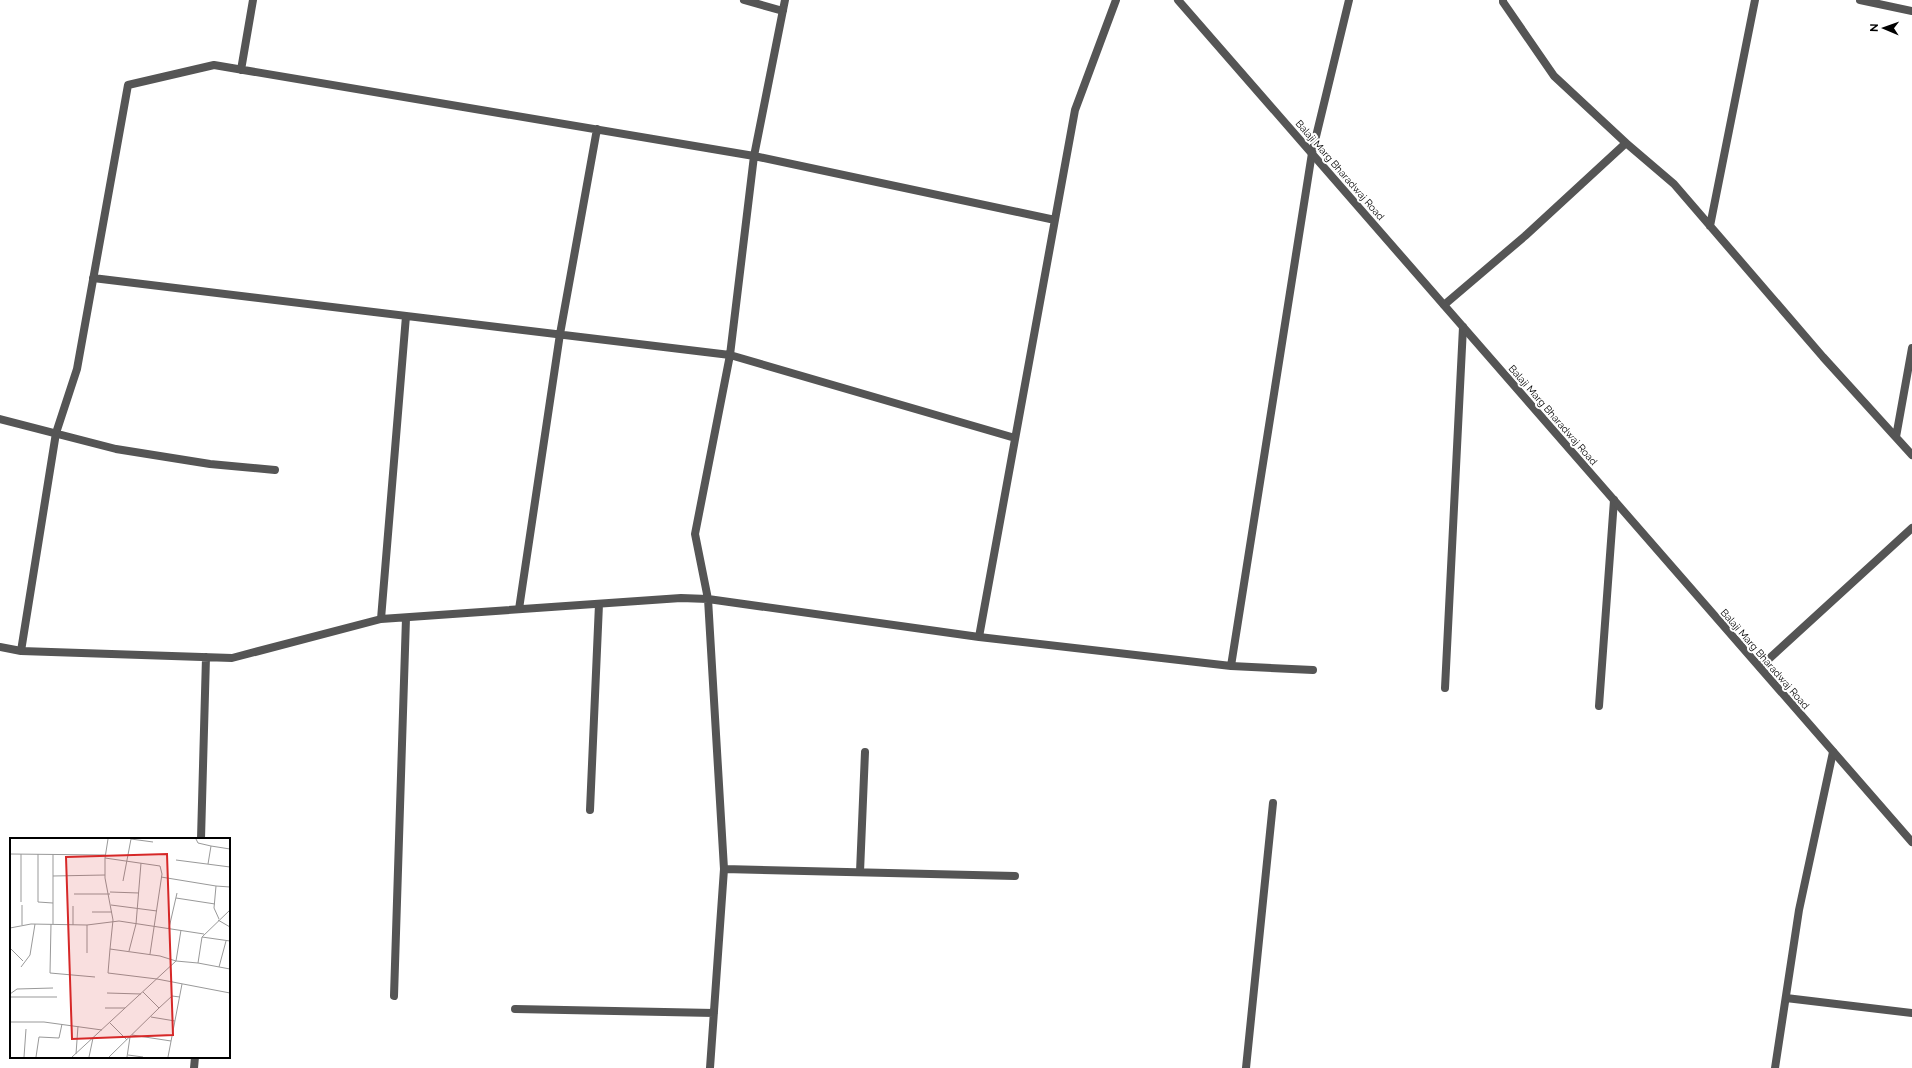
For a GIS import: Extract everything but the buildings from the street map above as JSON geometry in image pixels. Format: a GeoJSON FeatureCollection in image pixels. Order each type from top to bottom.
{"type":"FeatureCollection","features":[{"type":"Feature","properties":{"kind":"street"},"geometry":{"type":"LineString","coordinates":[[241,70],[253,0]]}},
{"type":"Feature","properties":{"kind":"street"},"geometry":{"type":"LineString","coordinates":[[744,0],[783,11]]}},
{"type":"Feature","properties":{"kind":"street"},"geometry":{"type":"LineString","coordinates":[[710,1068],[724,869],[708,599],[695,534],[730,354],[754,156],[785,0]]}},
{"type":"Feature","properties":{"kind":"street"},"geometry":{"type":"LineString","coordinates":[[979,637],[1075,110],[1116,0]]}},
{"type":"Feature","properties":{"kind":"street","name":"Balaji Marg Bharadwaj Road"},"geometry":{"type":"LineString","coordinates":[[1178,0],[1912,842]]}},
{"type":"Feature","properties":{"kind":"street"},"geometry":{"type":"LineString","coordinates":[[1231,666],[1312,154],[1349,0]]}},
{"type":"Feature","properties":{"kind":"street"},"geometry":{"type":"LineString","coordinates":[[1503,0],[1554,76],[1626,143],[1674,184],[1823,357],[1912,455]]}},
{"type":"Feature","properties":{"kind":"street"},"geometry":{"type":"LineString","coordinates":[[1710,226],[1755,0]]}},
{"type":"Feature","properties":{"kind":"street"},"geometry":{"type":"LineString","coordinates":[[1860,0],[1912,11]]}},
{"type":"Feature","properties":{"kind":"street"},"geometry":{"type":"LineString","coordinates":[[21,651],[56,433],[76,369],[128,85],[214,65],[754,156],[1055,220]]}},
{"type":"Feature","properties":{"kind":"street"},"geometry":{"type":"LineString","coordinates":[[519,609],[560,334],[596,129]]}},
{"type":"Feature","properties":{"kind":"street"},"geometry":{"type":"LineString","coordinates":[[1444,305],[1525,236],[1626,143]]}},
{"type":"Feature","properties":{"kind":"street"},"geometry":{"type":"LineString","coordinates":[[93,278],[730,354],[1015,438]]}},
{"type":"Feature","properties":{"kind":"street"},"geometry":{"type":"LineString","coordinates":[[381,619],[406,316]]}},
{"type":"Feature","properties":{"kind":"street"},"geometry":{"type":"LineString","coordinates":[[1444,688],[1463,327]]}},
{"type":"Feature","properties":{"kind":"street"},"geometry":{"type":"LineString","coordinates":[[1896,437],[1912,348]]}},
{"type":"Feature","properties":{"kind":"street"},"geometry":{"type":"LineString","coordinates":[[0,419],[116,449],[210,464],[275,470]]}},
{"type":"Feature","properties":{"kind":"street"},"geometry":{"type":"LineString","coordinates":[[1598,706],[1614,500]]}},
{"type":"Feature","properties":{"kind":"street"},"geometry":{"type":"LineString","coordinates":[[1760,667],[1912,528]]}},
{"type":"Feature","properties":{"kind":"street"},"geometry":{"type":"LineString","coordinates":[[0,647],[21,651],[232,658],[381,619],[681,598],[708,599],[979,637],[1231,666],[1313,670]]}},
{"type":"Feature","properties":{"kind":"street"},"geometry":{"type":"LineString","coordinates":[[590,810],[599,604]]}},
{"type":"Feature","properties":{"kind":"street"},"geometry":{"type":"LineString","coordinates":[[394,996],[406,618]]}},
{"type":"Feature","properties":{"kind":"street"},"geometry":{"type":"LineString","coordinates":[[201,838],[206,658]]}},
{"type":"Feature","properties":{"kind":"street"},"geometry":{"type":"LineString","coordinates":[[860,872],[865,752]]}},
{"type":"Feature","properties":{"kind":"street"},"geometry":{"type":"LineString","coordinates":[[1775,1068],[1799,910],[1833,752]]}},
{"type":"Feature","properties":{"kind":"street"},"geometry":{"type":"LineString","coordinates":[[1246,1068],[1272,803]]}},
{"type":"Feature","properties":{"kind":"street"},"geometry":{"type":"LineString","coordinates":[[724,869],[1015,876]]}},
{"type":"Feature","properties":{"kind":"street"},"geometry":{"type":"LineString","coordinates":[[1786,998],[1912,1013]]}},
{"type":"Feature","properties":{"kind":"street"},"geometry":{"type":"LineString","coordinates":[[515,1009],[714,1014]]}},
{"type":"Feature","properties":{"kind":"street"},"geometry":{"type":"LineString","coordinates":[[194,1068],[195,1058]]}}]}
